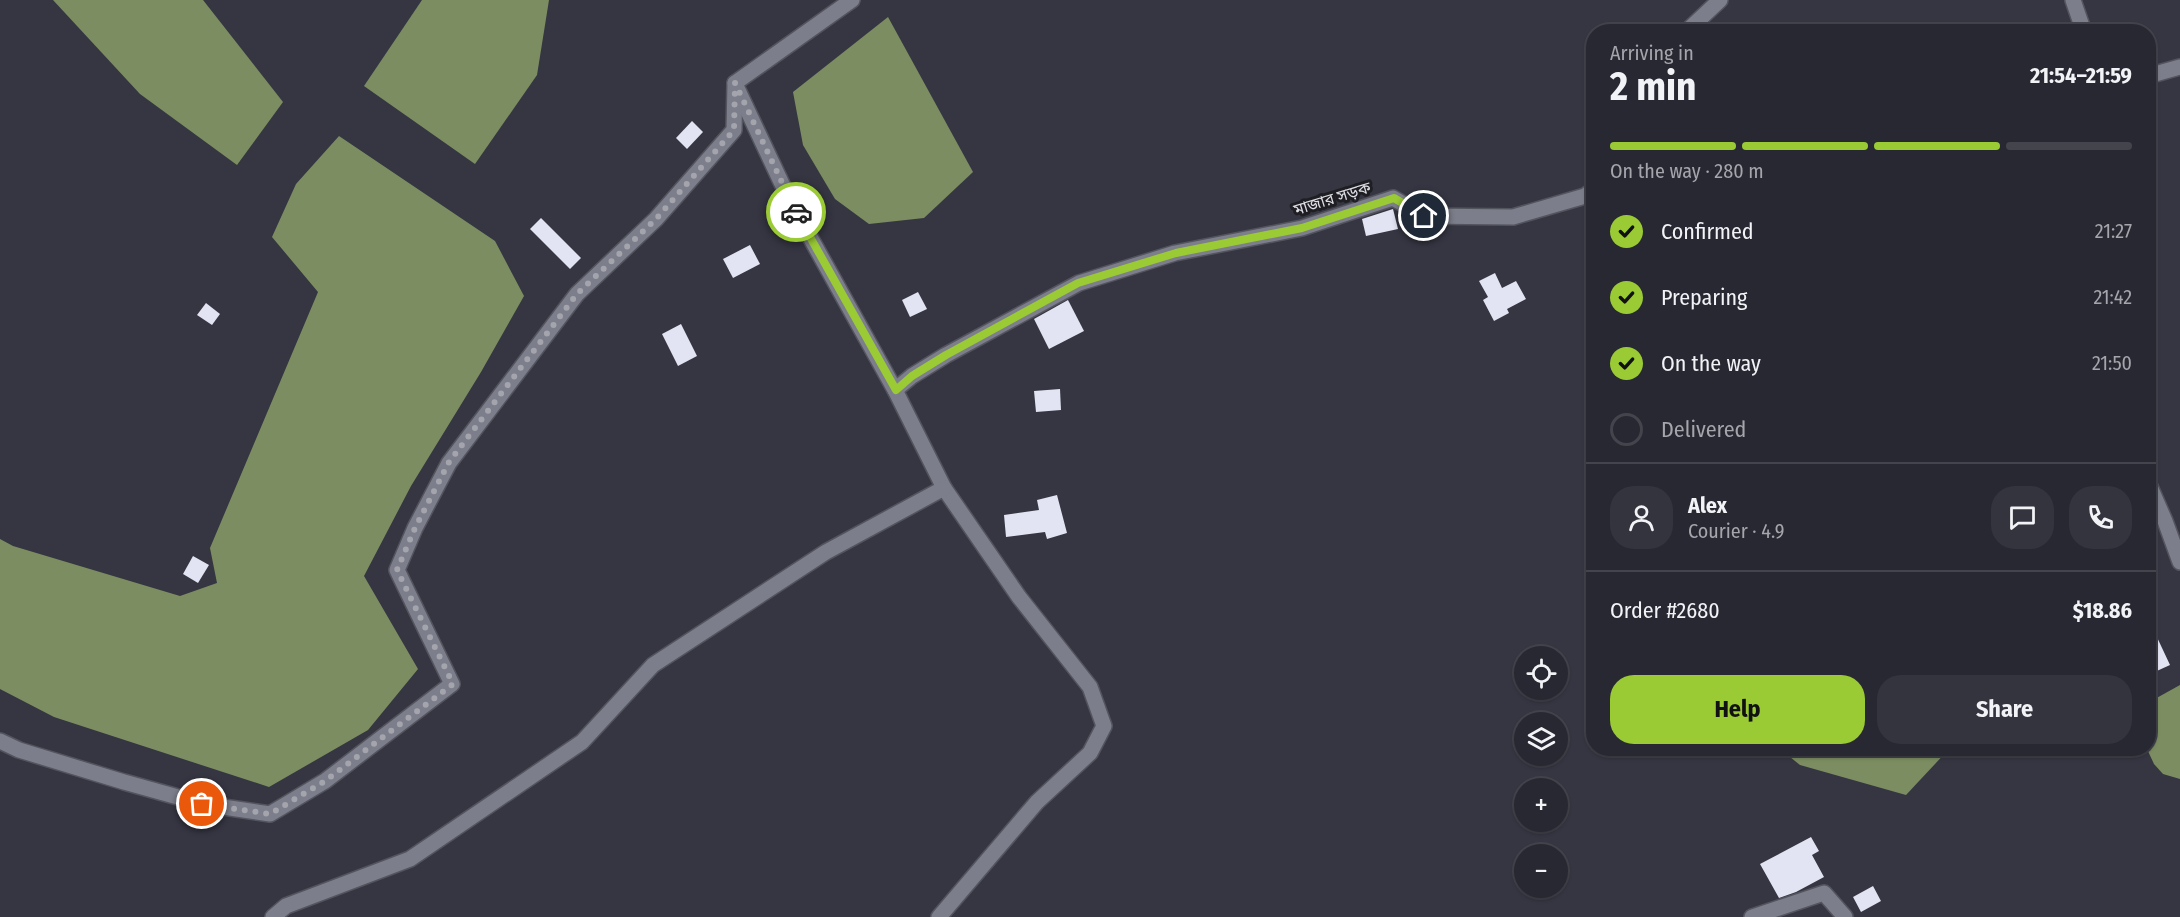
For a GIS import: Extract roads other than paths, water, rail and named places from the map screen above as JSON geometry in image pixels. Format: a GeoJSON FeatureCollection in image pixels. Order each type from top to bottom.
{"type":"FeatureCollection","features":[{"type":"Feature","properties":{"kind":"street"},"geometry":{"type":"LineString","coordinates":[[735,83],[852,0]]}},
{"type":"Feature","properties":{"kind":"street"},"geometry":{"type":"LineString","coordinates":[[1694,24],[1720,0]]}},
{"type":"Feature","properties":{"kind":"street"},"geometry":{"type":"LineString","coordinates":[[2073,0],[2081,24]]}},
{"type":"Feature","properties":{"kind":"street"},"geometry":{"type":"LineString","coordinates":[[2156,74],[2180,67]]}},
{"type":"Feature","properties":{"kind":"street"},"geometry":{"type":"LineString","coordinates":[[735,83],[790,201],[896,390],[944,488],[1019,597],[1090,687],[1104,726],[1090,753],[1037,802],[939,917]]}},
{"type":"Feature","properties":{"kind":"street"},"geometry":{"type":"LineString","coordinates":[[0,741],[40,756],[191,801],[270,814],[325,781],[453,684],[397,570],[415,528],[449,462],[577,294],[656,219],[734,130],[735,83]]}},
{"type":"Feature","properties":{"kind":"street","name":"মাজার সড়ক"},"geometry":{"type":"LineString","coordinates":[[896,390],[912,376],[946,355],[1078,283],[1176,253],[1302,228],[1394,198],[1424,216],[1513,217],[1586,195]]}},
{"type":"Feature","properties":{"kind":"street"},"geometry":{"type":"LineString","coordinates":[[273,917],[286,906],[410,859],[582,742],[653,665],[826,552],[944,488]]}},
{"type":"Feature","properties":{"kind":"street"},"geometry":{"type":"LineString","coordinates":[[2156,500],[2180,562]]}},
{"type":"Feature","properties":{"kind":"street"},"geometry":{"type":"LineString","coordinates":[[1752,917],[1824,893],[1845,917]]}}]}
